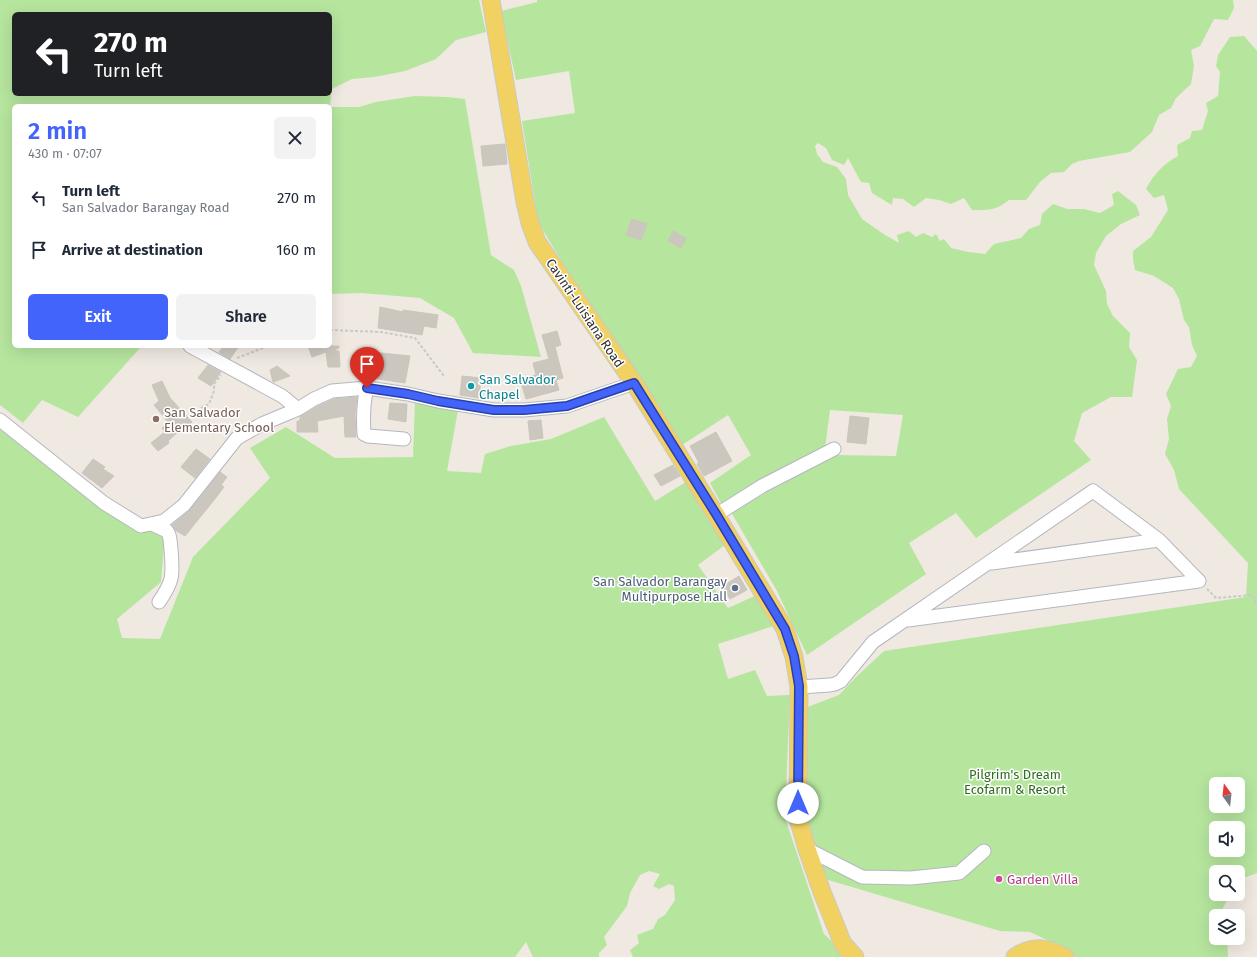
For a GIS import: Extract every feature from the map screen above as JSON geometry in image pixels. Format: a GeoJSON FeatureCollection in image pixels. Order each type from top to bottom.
{"type":"FeatureCollection","features":[{"type":"Feature","properties":{"kind":"main road","name":"Cavinti-Luisiana Road"},"geometry":{"type":"LineString","coordinates":[[491,0],[530,223],[537,242],[634,383],[716,514],[785,629],[794,656],[799,686],[798,818],[822,892],[843,944],[855,957]]}},
{"type":"Feature","properties":{"kind":"main road"},"geometry":{"type":"LineString","coordinates":[[1015,957],[1026,950],[1036,949],[1054,951],[1064,957]]}},
{"type":"Feature","properties":{"kind":"street"},"geometry":{"type":"LineString","coordinates":[[194,348],[282,396],[298,410]]}},
{"type":"Feature","properties":{"kind":"street"},"geometry":{"type":"LineString","coordinates":[[0,420],[104,503],[141,526],[164,521],[184,505],[237,438],[262,424],[298,410],[314,399],[332,391],[367,388],[494,410],[524,410],[567,406],[634,383]]}},
{"type":"Feature","properties":{"kind":"street"},"geometry":{"type":"LineString","coordinates":[[367,388],[363,418],[364,434],[368,436],[404,439]]}},
{"type":"Feature","properties":{"kind":"street"},"geometry":{"type":"LineString","coordinates":[[716,514],[762,486],[834,449]]}},
{"type":"Feature","properties":{"kind":"street"},"geometry":{"type":"LineString","coordinates":[[799,686],[835,684],[841,681],[873,642],[1093,491],[1159,540],[1199,581]]}},
{"type":"Feature","properties":{"kind":"street"},"geometry":{"type":"LineString","coordinates":[[152,524],[167,531],[170,538],[173,572],[168,588],[159,602]]}},
{"type":"Feature","properties":{"kind":"street"},"geometry":{"type":"LineString","coordinates":[[988,564],[1159,540]]}},
{"type":"Feature","properties":{"kind":"street"},"geometry":{"type":"LineString","coordinates":[[904,620],[1199,581]]}},
{"type":"Feature","properties":{"kind":"street"},"geometry":{"type":"LineString","coordinates":[[807,849],[862,877],[911,878],[960,873],[984,851]]}},
{"type":"Feature","properties":{"kind":"path"},"geometry":{"type":"LineString","coordinates":[[332,330],[381,332],[415,338],[444,376]]}},
{"type":"Feature","properties":{"kind":"path"},"geometry":{"type":"LineString","coordinates":[[201,408],[209,404],[214,391],[214,384],[225,365],[263,348]]}},
{"type":"Feature","properties":{"kind":"path"},"geometry":{"type":"LineString","coordinates":[[1199,581],[1216,598],[1252,595],[1257,605]]}},
{"type":"Feature","properties":{"kind":"green space"},"geometry":{"type":"Polygon","coordinates":[[[0,0],[479,0],[486,32],[456,40],[436,59],[405,71],[374,77],[352,79],[332,89],[332,12],[12,12],[12,96],[331,96],[330,104],[12,104],[12,348],[140,348],[78,417],[42,400],[23,423],[0,405],[0,0]]]}},
{"type":"Feature","properties":{"kind":"green space"},"geometry":{"type":"Polygon","coordinates":[[[537,0],[1233,0],[1234,8],[1228,20],[1214,19],[1200,46],[1191,50],[1194,66],[1191,84],[1176,98],[1171,108],[1159,115],[1152,132],[1130,152],[1079,161],[1072,164],[1064,172],[1051,173],[1040,182],[1026,200],[1009,200],[996,208],[983,210],[972,210],[964,198],[951,204],[926,198],[914,207],[903,199],[893,198],[892,205],[872,193],[869,183],[861,182],[848,158],[844,165],[832,160],[826,148],[818,143],[815,146],[817,154],[823,162],[837,167],[846,179],[848,195],[862,219],[899,243],[897,235],[909,231],[916,237],[923,233],[932,237],[936,234],[940,241],[944,239],[951,248],[985,254],[994,244],[1021,238],[1029,229],[1040,225],[1042,214],[1053,204],[1067,209],[1084,209],[1100,213],[1114,205],[1112,194],[1118,191],[1136,205],[1140,215],[1121,224],[1106,236],[1096,253],[1094,265],[1106,291],[1107,304],[1113,316],[1130,333],[1129,347],[1137,360],[1132,397],[1111,397],[1082,413],[1074,441],[1091,460],[976,538],[956,513],[909,543],[926,574],[807,655],[777,591],[731,512],[834,455],[896,456],[903,415],[830,410],[825,448],[722,505],[710,483],[751,455],[728,415],[682,445],[571,277],[538,222],[522,121],[575,113],[569,71],[516,80],[501,11],[537,2],[537,0]]]}},
{"type":"Feature","properties":{"kind":"green space","name":"Pilgrim's Dream Ecofarm & Resort"},"geometry":{"type":"Polygon","coordinates":[[[1244,36],[1257,51],[1257,873],[1245,877],[1245,865],[1209,865],[1209,901],[1226,901],[1223,909],[1209,909],[1209,945],[1227,945],[1228,957],[1073,957],[1062,947],[1030,932],[1000,931],[825,879],[800,812],[805,708],[839,695],[884,651],[1246,597],[1248,563],[1179,489],[1174,470],[1165,454],[1169,439],[1167,419],[1171,406],[1166,394],[1178,369],[1191,367],[1197,356],[1192,345],[1189,327],[1184,320],[1179,299],[1173,288],[1154,276],[1135,270],[1133,260],[1133,251],[1151,237],[1168,210],[1164,195],[1154,198],[1146,189],[1159,170],[1178,156],[1177,145],[1190,138],[1192,131],[1202,130],[1208,111],[1206,103],[1218,96],[1220,72],[1216,66],[1218,55],[1230,37],[1244,36]]]}},
{"type":"Feature","properties":{"kind":"green space"},"geometry":{"type":"Polygon","coordinates":[[[415,96],[465,99],[491,255],[514,270],[521,286],[541,357],[473,353],[454,318],[420,298],[362,293],[332,294],[332,107],[359,107],[376,102],[415,96]]]}},
{"type":"Feature","properties":{"kind":"green space"},"geometry":{"type":"Polygon","coordinates":[[[415,403],[458,410],[447,471],[481,473],[485,454],[511,446],[551,439],[604,417],[655,501],[686,482],[725,545],[698,565],[728,608],[759,594],[774,626],[718,644],[728,679],[755,670],[767,696],[790,695],[785,818],[824,934],[848,957],[633,957],[630,950],[639,943],[637,935],[653,929],[658,919],[665,915],[675,900],[674,886],[669,884],[659,889],[653,886],[660,874],[649,871],[640,875],[630,893],[627,906],[604,937],[607,945],[599,953],[599,957],[533,957],[526,942],[515,957],[0,957],[0,424],[131,527],[165,533],[161,582],[117,619],[122,638],[160,639],[193,557],[270,478],[250,448],[286,427],[335,458],[413,457],[415,403]]]}},
{"type":"Feature","properties":{"kind":"building"},"geometry":{"type":"Polygon","coordinates":[[[505,144],[507,164],[483,166],[481,146],[505,144]]]}},
{"type":"Feature","properties":{"kind":"building"},"geometry":{"type":"Polygon","coordinates":[[[632,219],[647,224],[641,240],[626,235],[632,219]]]}},
{"type":"Feature","properties":{"kind":"building"},"geometry":{"type":"Polygon","coordinates":[[[673,231],[686,238],[681,248],[668,241],[673,231]]]}},
{"type":"Feature","properties":{"kind":"building"},"geometry":{"type":"Polygon","coordinates":[[[380,307],[403,312],[403,310],[438,315],[436,328],[424,326],[422,335],[378,328],[380,307]]]}},
{"type":"Feature","properties":{"kind":"building"},"geometry":{"type":"Polygon","coordinates":[[[557,331],[561,345],[555,347],[563,378],[556,380],[559,390],[526,399],[520,379],[536,375],[533,363],[549,359],[542,335],[557,331]]]}},
{"type":"Feature","properties":{"kind":"building"},"geometry":{"type":"Polygon","coordinates":[[[332,346],[339,346],[336,351],[339,351],[340,367],[328,367],[326,352],[312,357],[309,348],[332,348],[332,346]]]}},
{"type":"Feature","properties":{"kind":"building"},"geometry":{"type":"Polygon","coordinates":[[[222,348],[238,348],[230,359],[219,352],[222,348]]]}},
{"type":"Feature","properties":{"kind":"building"},"geometry":{"type":"Polygon","coordinates":[[[362,351],[410,356],[405,383],[372,378],[373,367],[361,366],[362,351]]]}},
{"type":"Feature","properties":{"kind":"building"},"geometry":{"type":"Polygon","coordinates":[[[208,365],[221,372],[211,386],[198,378],[208,365]]]}},
{"type":"Feature","properties":{"kind":"building"},"geometry":{"type":"Polygon","coordinates":[[[277,366],[290,376],[273,382],[270,370],[277,366]]]}},
{"type":"Feature","properties":{"kind":"building","name":"San Salvador Chapel"},"geometry":{"type":"Polygon","coordinates":[[[462,376],[481,378],[479,398],[460,395],[462,376]]]}},
{"type":"Feature","properties":{"kind":"building"},"geometry":{"type":"Polygon","coordinates":[[[162,381],[170,398],[192,422],[183,431],[181,429],[168,441],[169,443],[158,451],[151,443],[165,432],[162,428],[168,422],[154,405],[159,401],[152,385],[162,381]]]}},
{"type":"Feature","properties":{"kind":"building"},"geometry":{"type":"Polygon","coordinates":[[[357,397],[355,414],[356,437],[345,437],[344,416],[317,421],[318,432],[297,432],[297,421],[300,421],[300,417],[318,406],[334,399],[357,397]]]}},
{"type":"Feature","properties":{"kind":"building"},"geometry":{"type":"Polygon","coordinates":[[[390,403],[407,404],[406,422],[388,419],[390,403]]]}},
{"type":"Feature","properties":{"kind":"building"},"geometry":{"type":"Polygon","coordinates":[[[850,416],[869,418],[866,444],[847,442],[850,416]]]}},
{"type":"Feature","properties":{"kind":"building"},"geometry":{"type":"Polygon","coordinates":[[[541,420],[543,438],[530,440],[528,421],[541,420]]]}},
{"type":"Feature","properties":{"kind":"building"},"geometry":{"type":"Polygon","coordinates":[[[716,432],[732,461],[704,476],[697,464],[699,463],[690,446],[716,432]]]}},
{"type":"Feature","properties":{"kind":"building"},"geometry":{"type":"Polygon","coordinates":[[[196,449],[210,459],[195,478],[181,467],[196,449]]]}},
{"type":"Feature","properties":{"kind":"building"},"geometry":{"type":"Polygon","coordinates":[[[93,459],[105,467],[103,469],[114,476],[102,488],[82,473],[93,459]]]}},
{"type":"Feature","properties":{"kind":"building"},"geometry":{"type":"Polygon","coordinates":[[[673,465],[680,476],[661,486],[654,475],[673,465]]]}},
{"type":"Feature","properties":{"kind":"building"},"geometry":{"type":"Polygon","coordinates":[[[220,472],[227,477],[221,485],[224,487],[214,500],[185,536],[175,530],[172,525],[190,510],[220,472]]]}},
{"type":"Feature","properties":{"kind":"building","name":"San Salvador Barangay Multipurpose Hall"},"geometry":{"type":"Polygon","coordinates":[[[739,576],[747,590],[730,599],[723,586],[739,576]]]}},
{"type":"Feature","properties":{"kind":"place","name":"San Salvador Chapel"},"geometry":{"type":"Point","coordinates":[471,386]}},
{"type":"Feature","properties":{"kind":"place","name":"San Salvador Elementary School"},"geometry":{"type":"Point","coordinates":[156,419]}},
{"type":"Feature","properties":{"kind":"place","name":"San Salvador Barangay Multipurpose Hall"},"geometry":{"type":"Point","coordinates":[735,588]}},
{"type":"Feature","properties":{"kind":"place","name":"Garden Villa"},"geometry":{"type":"Point","coordinates":[999,879]}},
{"type":"Feature","properties":{"kind":"route"},"geometry":{"type":"LineString","coordinates":[[367,388],[494,410],[524,410],[567,406],[634,383],[716,514],[785,629],[794,656],[799,686],[798,803]]}}]}
